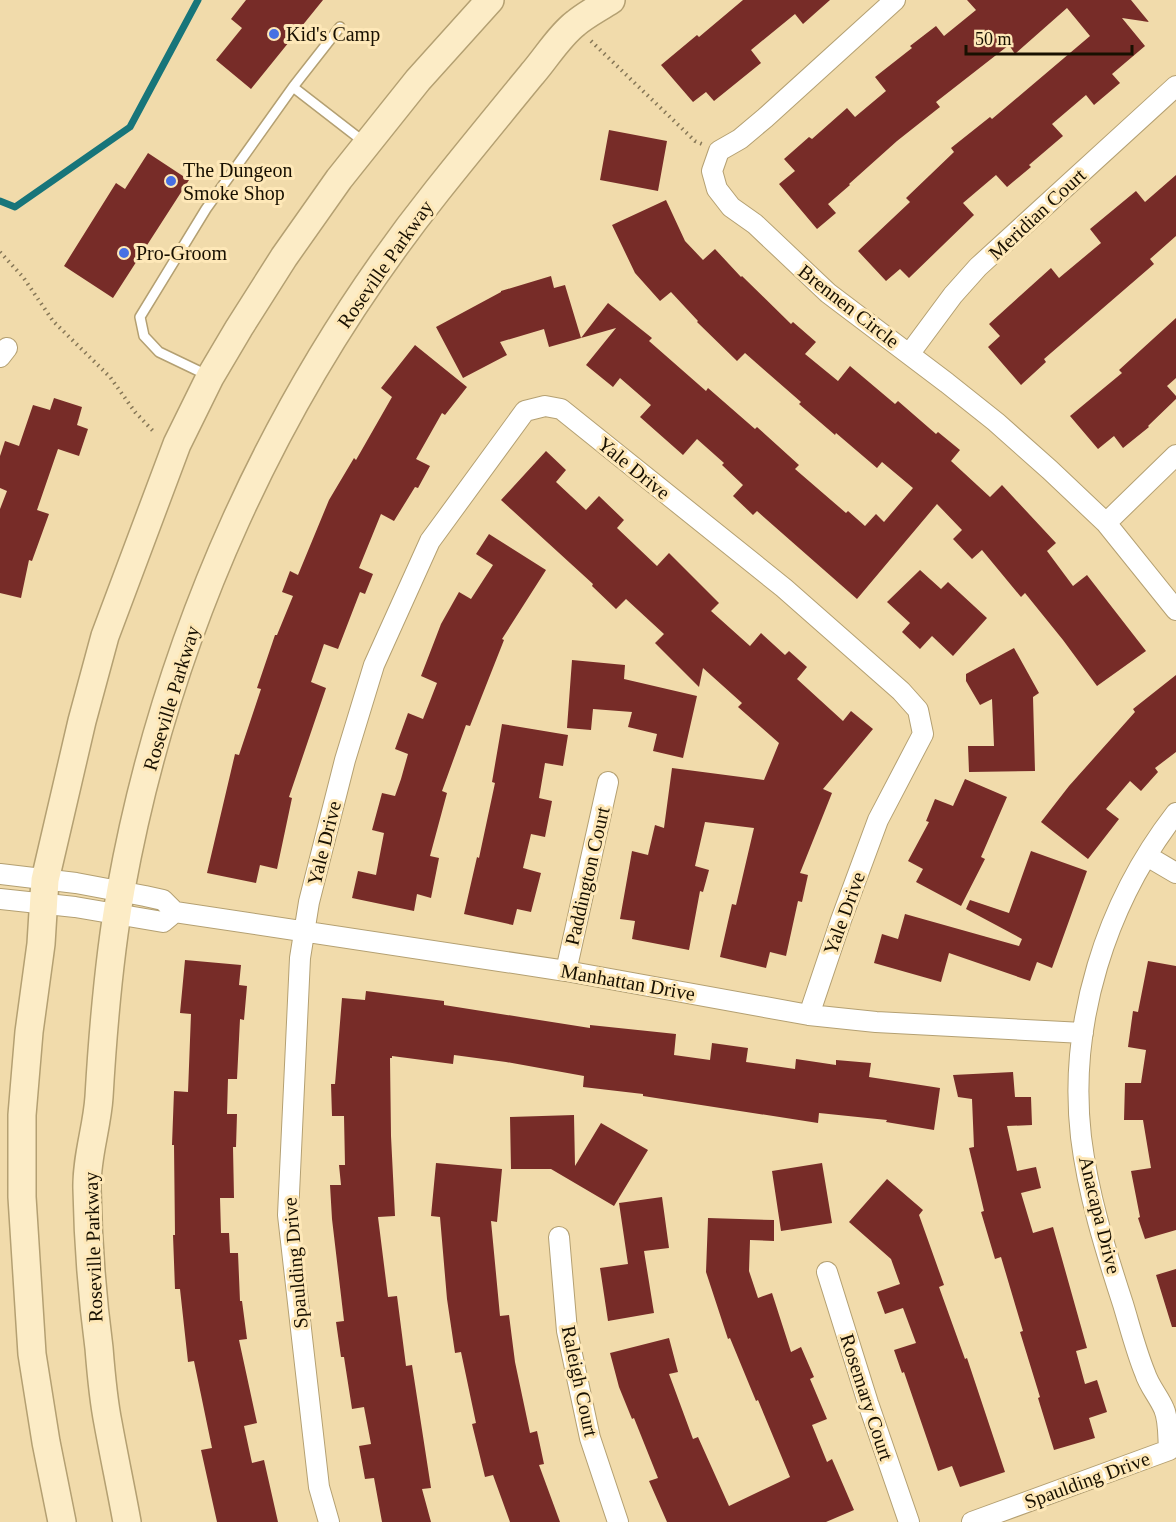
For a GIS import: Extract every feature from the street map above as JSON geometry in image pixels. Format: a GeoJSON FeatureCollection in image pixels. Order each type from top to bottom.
{"type":"FeatureCollection","features":[{"type":"Feature","properties":{"kind":"main road"},"geometry":{"type":"LineString","coordinates":[[62,1522],[46,1443],[32,1354],[22,1197],[22,1115],[29,1032],[41,944],[44,891],[81,721],[105,636],[177,444],[210,377],[284,257],[366,144],[418,80],[490,0]]}},
{"type":"Feature","properties":{"kind":"main road","name":"Roseville Parkway"},"geometry":{"type":"LineString","coordinates":[[127,1522],[107,1419],[90,1261],[86,1183],[98,1112],[103,1028],[119,903],[141,795],[159,727],[225,544],[254,480],[285,418],[343,323],[407,228],[573,25],[611,0]]}},
{"type":"Feature","properties":{"kind":"street"},"geometry":{"type":"LineString","coordinates":[[719,151],[740,139],[765,118],[895,0]]}},
{"type":"Feature","properties":{"kind":"street","name":"Meridian Court"},"geometry":{"type":"LineString","coordinates":[[910,353],[953,294],[978,267],[1176,86]]}},
{"type":"Feature","properties":{"kind":"street","name":"Brennen Circle"},"geometry":{"type":"LineString","coordinates":[[719,151],[712,171],[717,189],[731,207],[755,224],[828,293],[910,353],[996,422],[1106,523],[1176,610]]}},
{"type":"Feature","properties":{"kind":"street","name":"Yale Drive"},"geometry":{"type":"LineString","coordinates":[[305,930],[309,902],[345,760],[374,665],[430,541],[525,411],[545,406],[561,409],[784,588],[901,691],[918,711],[923,734],[878,820],[840,920],[809,1015]]}},
{"type":"Feature","properties":{"kind":"street"},"geometry":{"type":"LineString","coordinates":[[1106,523],[1176,455]]}},
{"type":"Feature","properties":{"kind":"street","name":"Paddington Court"},"geometry":{"type":"LineString","coordinates":[[566,971],[608,782]]}},
{"type":"Feature","properties":{"kind":"street","name":"Anacapa Drive"},"geometry":{"type":"LineString","coordinates":[[1169,1450],[1165,1411],[1145,1375],[1090,1193],[1081,1135],[1079,1073],[1091,988],[1102,950],[1119,906],[1147,856],[1176,813]]}},
{"type":"Feature","properties":{"kind":"street"},"geometry":{"type":"LineString","coordinates":[[1147,856],[1176,873]]}},
{"type":"Feature","properties":{"kind":"street"},"geometry":{"type":"LineString","coordinates":[[0,874],[44,891]]}},
{"type":"Feature","properties":{"kind":"street","name":"Manhattan Drive"},"geometry":{"type":"LineString","coordinates":[[44,891],[76,883],[163,922],[175,912],[305,930],[566,971],[809,1015],[876,1022],[1083,1033]]}},
{"type":"Feature","properties":{"kind":"street"},"geometry":{"type":"LineString","coordinates":[[0,899],[44,891]]}},
{"type":"Feature","properties":{"kind":"street","name":"Manhattan Drive"},"geometry":{"type":"LineString","coordinates":[[44,891],[75,907],[119,903]]}},
{"type":"Feature","properties":{"kind":"street","name":"Spaulding Drive"},"geometry":{"type":"LineString","coordinates":[[305,930],[300,958],[288,1215],[320,1487],[328,1522]]}},
{"type":"Feature","properties":{"kind":"street","name":"Raleigh Court"},"geometry":{"type":"LineString","coordinates":[[559,1237],[567,1331],[590,1438],[618,1522]]}},
{"type":"Feature","properties":{"kind":"street","name":"Rosemary Court"},"geometry":{"type":"LineString","coordinates":[[827,1272],[868,1403],[909,1522]]}},
{"type":"Feature","properties":{"kind":"street","name":"Spaulding Drive"},"geometry":{"type":"LineString","coordinates":[[972,1522],[1169,1450]]}},
{"type":"Feature","properties":{"kind":"lane"},"geometry":{"type":"LineString","coordinates":[[210,377],[159,352],[144,336],[140,317],[206,209],[293,87],[340,27]]}},
{"type":"Feature","properties":{"kind":"lane"},"geometry":{"type":"LineString","coordinates":[[293,87],[366,144]]}},
{"type":"Feature","properties":{"kind":"path"},"geometry":{"type":"LineString","coordinates":[[573,25],[696,141],[719,151]]}},
{"type":"Feature","properties":{"kind":"path"},"geometry":{"type":"LineString","coordinates":[[0,252],[23,277],[53,321],[110,377],[150,430],[177,444]]}},
{"type":"Feature","properties":{"kind":"building"},"geometry":{"type":"Polygon","coordinates":[[[246,0],[323,0],[251,89],[216,60],[242,28],[231,19],[246,0]]]}},
{"type":"Feature","properties":{"kind":"building"},"geometry":{"type":"Polygon","coordinates":[[[743,0],[830,0],[803,24],[795,14],[751,50],[761,63],[714,101],[706,92],[693,102],[661,65],[743,0]]]}},
{"type":"Feature","properties":{"kind":"building"},"geometry":{"type":"Polygon","coordinates":[[[967,0],[1131,0],[1149,22],[1122,18],[1145,46],[1112,74],[1120,83],[1094,105],[1086,95],[1052,124],[1063,136],[1029,165],[1031,167],[1007,187],[996,175],[963,203],[974,215],[909,278],[900,269],[886,281],[858,251],[910,202],[906,198],[954,152],[951,148],[990,117],[992,119],[1090,36],[1067,8],[1015,54],[1009,45],[936,102],[940,107],[897,141],[828,204],[836,213],[817,229],[779,184],[795,171],[784,159],[809,137],[812,139],[847,108],[855,117],[886,91],[875,77],[936,26],[944,36],[976,10],[967,0]]]}},
{"type":"Feature","properties":{"kind":"building"},"geometry":{"type":"Polygon","coordinates":[[[609,130],[667,141],[658,191],[600,180],[609,130]]]}},
{"type":"Feature","properties":{"kind":"building"},"geometry":{"type":"Polygon","coordinates":[[[148,153],[189,180],[113,298],[64,266],[116,183],[125,189],[148,153]]]}},
{"type":"Feature","properties":{"kind":"building"},"geometry":{"type":"Polygon","coordinates":[[[1176,175],[1176,236],[1150,259],[1154,264],[1044,359],[1046,362],[1021,385],[988,347],[1000,336],[989,324],[1051,268],[1059,278],[1101,243],[1090,229],[1136,191],[1145,202],[1176,175]]]}},
{"type":"Feature","properties":{"kind":"building"},"geometry":{"type":"Polygon","coordinates":[[[666,200],[685,241],[703,260],[715,249],[791,324],[793,322],[816,342],[805,354],[838,381],[850,366],[895,404],[898,401],[936,434],[938,432],[960,450],[951,461],[990,497],[1002,485],[1056,543],[1047,551],[1073,586],[1087,575],[1146,651],[1097,686],[1025,593],[1021,597],[982,550],[972,559],[953,539],[962,530],[937,504],[857,599],[757,511],[753,515],[733,496],[743,485],[722,465],[724,463],[697,439],[683,455],[640,417],[651,405],[620,378],[613,387],[586,365],[616,328],[581,338],[608,303],[652,338],[649,341],[706,391],[708,388],[755,429],[757,427],[799,465],[795,469],[846,513],[848,511],[865,526],[876,514],[884,522],[913,488],[882,462],[877,468],[836,433],[835,435],[745,353],[737,361],[697,322],[671,292],[660,301],[635,273],[612,225],[666,200]]]}},
{"type":"Feature","properties":{"kind":"building"},"geometry":{"type":"Polygon","coordinates":[[[551,276],[554,288],[565,285],[581,338],[549,347],[544,329],[500,342],[507,355],[463,378],[436,327],[501,291],[551,276]]]}},
{"type":"Feature","properties":{"kind":"building"},"geometry":{"type":"Polygon","coordinates":[[[1176,318],[1176,378],[1167,386],[1176,399],[1149,427],[1123,448],[1114,436],[1098,449],[1070,416],[1122,373],[1119,370],[1176,318]]]}},
{"type":"Feature","properties":{"kind":"building"},"geometry":{"type":"Polygon","coordinates":[[[415,345],[467,387],[445,415],[442,413],[416,459],[430,466],[418,488],[415,487],[394,521],[381,514],[359,568],[373,574],[365,594],[360,592],[338,649],[324,644],[311,682],[326,688],[289,797],[292,798],[277,869],[260,865],[256,883],[207,873],[235,754],[239,755],[261,689],[257,688],[275,635],[277,635],[293,596],[282,592],[290,571],[298,575],[329,500],[354,458],[356,460],[392,397],[381,388],[415,345]]]}},
{"type":"Feature","properties":{"kind":"building"},"geometry":{"type":"Polygon","coordinates":[[[54,398],[82,407],[77,425],[88,429],[79,456],[58,449],[37,510],[49,514],[32,561],[29,560],[21,598],[0,593],[0,509],[7,491],[0,488],[0,456],[5,441],[19,446],[33,405],[50,410],[54,398]]]}},
{"type":"Feature","properties":{"kind":"building"},"geometry":{"type":"Polygon","coordinates":[[[546,451],[566,470],[556,482],[586,510],[599,496],[624,520],[617,528],[657,566],[669,553],[719,603],[711,611],[750,646],[761,633],[785,655],[789,651],[807,667],[797,679],[843,721],[851,711],[873,729],[823,789],[832,793],[800,873],[808,875],[802,902],[798,901],[786,956],[770,952],[766,968],[720,957],[732,904],[736,905],[754,828],[705,822],[695,866],[709,870],[703,892],[700,891],[689,950],[632,939],[635,921],[620,919],[632,851],[648,855],[655,825],[664,828],[672,768],[764,780],[779,743],[738,707],[742,703],[703,668],[699,687],[655,643],[664,634],[626,599],[616,609],[592,586],[593,584],[501,500],[546,451]]]}},
{"type":"Feature","properties":{"kind":"building"},"geometry":{"type":"Polygon","coordinates":[[[489,534],[546,570],[502,639],[504,640],[470,726],[466,725],[442,791],[447,793],[430,856],[439,858],[431,898],[417,894],[414,911],[352,898],[358,871],[376,875],[384,833],[372,830],[382,793],[395,796],[401,779],[408,754],[395,749],[408,713],[423,719],[437,683],[421,676],[441,624],[459,592],[471,599],[493,565],[476,554],[489,534]]]}},
{"type":"Feature","properties":{"kind":"building"},"geometry":{"type":"Polygon","coordinates":[[[920,570],[941,589],[948,582],[987,618],[953,656],[932,636],[920,649],[902,632],[910,623],[887,602],[920,570]]]}},
{"type":"Feature","properties":{"kind":"building"},"geometry":{"type":"Polygon","coordinates":[[[1014,648],[1039,693],[1033,697],[1035,771],[969,772],[968,746],[994,746],[992,699],[980,705],[966,681],[966,674],[1014,648]]]}},
{"type":"Feature","properties":{"kind":"building"},"geometry":{"type":"Polygon","coordinates":[[[572,660],[625,665],[624,679],[697,696],[683,758],[653,751],[657,734],[628,727],[632,712],[593,709],[591,730],[567,728],[572,660]]]}},
{"type":"Feature","properties":{"kind":"building"},"geometry":{"type":"Polygon","coordinates":[[[1176,675],[1176,752],[1155,768],[1158,772],[1141,791],[1130,781],[1106,809],[1119,819],[1088,859],[1041,822],[1069,786],[1135,712],[1133,709],[1176,675]]]}},
{"type":"Feature","properties":{"kind":"building"},"geometry":{"type":"Polygon","coordinates":[[[502,724],[568,735],[563,766],[545,763],[539,798],[552,801],[545,837],[531,834],[523,868],[541,873],[531,912],[517,909],[513,925],[464,914],[495,783],[492,782],[502,724]]]}},
{"type":"Feature","properties":{"kind":"building"},"geometry":{"type":"Polygon","coordinates":[[[965,779],[1007,797],[981,857],[985,859],[961,906],[916,882],[923,869],[908,861],[929,822],[926,821],[935,799],[953,806],[965,779]]]}},
{"type":"Feature","properties":{"kind":"building"},"geometry":{"type":"Polygon","coordinates":[[[1031,851],[1087,871],[1052,968],[1037,962],[1030,981],[949,953],[941,982],[874,963],[882,934],[898,939],[905,914],[1019,946],[1022,939],[966,909],[970,900],[1009,913],[1031,851]]]}},
{"type":"Feature","properties":{"kind":"building"},"geometry":{"type":"Polygon","coordinates":[[[185,960],[241,965],[239,985],[247,986],[244,1020],[240,1019],[237,1079],[228,1079],[227,1114],[237,1114],[236,1147],[233,1147],[234,1198],[220,1198],[221,1233],[229,1233],[230,1253],[238,1253],[240,1301],[242,1301],[247,1339],[239,1340],[257,1423],[244,1426],[252,1463],[264,1460],[278,1522],[217,1522],[201,1450],[212,1448],[194,1361],[188,1362],[180,1289],[175,1289],[173,1235],[175,1235],[174,1145],[172,1145],[174,1091],[188,1092],[191,1014],[180,1013],[185,960]]]}},
{"type":"Feature","properties":{"kind":"building"},"geometry":{"type":"Polygon","coordinates":[[[1148,961],[1176,966],[1176,1230],[1145,1239],[1138,1218],[1140,1217],[1131,1171],[1151,1168],[1143,1120],[1124,1120],[1125,1083],[1141,1083],[1146,1050],[1128,1047],[1133,1011],[1138,1012],[1148,961]]]}},
{"type":"Feature","properties":{"kind":"building"},"geometry":{"type":"Polygon","coordinates":[[[366,991],[444,1001],[444,1005],[590,1028],[590,1025],[676,1034],[674,1055],[710,1060],[712,1043],[748,1048],[746,1062],[795,1069],[796,1059],[836,1065],[836,1060],[871,1063],[869,1077],[940,1088],[934,1130],[886,1122],[887,1120],[819,1113],[818,1123],[643,1096],[643,1094],[583,1087],[584,1076],[506,1062],[454,1055],[453,1064],[392,1056],[390,1058],[391,1136],[395,1216],[378,1217],[388,1297],[397,1296],[406,1366],[412,1365],[431,1488],[422,1489],[431,1522],[382,1522],[374,1478],[365,1479],[359,1446],[371,1444],[364,1407],[352,1409],[344,1357],[341,1357],[336,1322],[344,1321],[330,1185],[341,1185],[339,1165],[345,1165],[344,1116],[332,1116],[331,1084],[335,1084],[342,998],[365,1000],[366,991]]]}},
{"type":"Feature","properties":{"kind":"building"},"geometry":{"type":"Polygon","coordinates":[[[1013,1072],[1015,1097],[1031,1097],[1032,1125],[1007,1126],[1017,1171],[1036,1167],[1041,1188],[1021,1193],[1033,1233],[1053,1227],[1087,1348],[1076,1351],[1085,1384],[1097,1380],[1107,1412],[1089,1418],[1095,1438],[1054,1450],[1001,1257],[995,1259],[981,1212],[984,1211],[969,1148],[974,1147],[972,1099],[958,1097],[953,1075],[1013,1072]]]}},
{"type":"Feature","properties":{"kind":"building"},"geometry":{"type":"Polygon","coordinates":[[[574,1115],[575,1166],[601,1123],[648,1150],[614,1206],[551,1169],[511,1169],[510,1117],[574,1115]]]}},
{"type":"Feature","properties":{"kind":"building"},"geometry":{"type":"Polygon","coordinates":[[[436,1163],[502,1169],[497,1222],[491,1221],[500,1316],[509,1315],[515,1362],[530,1433],[537,1431],[544,1464],[539,1465],[560,1522],[510,1522],[493,1475],[485,1477],[472,1424],[476,1423],[461,1352],[455,1353],[447,1299],[440,1217],[431,1216],[436,1163]]]}},
{"type":"Feature","properties":{"kind":"building"},"geometry":{"type":"Polygon","coordinates":[[[822,1163],[832,1223],[781,1231],[772,1171],[822,1163]]]}},
{"type":"Feature","properties":{"kind":"building"},"geometry":{"type":"Polygon","coordinates":[[[887,1179],[923,1210],[919,1215],[944,1285],[939,1287],[965,1359],[967,1358],[1005,1472],[960,1487],[952,1466],[938,1471],[904,1372],[902,1373],[894,1350],[916,1343],[903,1308],[885,1314],[877,1292],[900,1284],[891,1259],[849,1222],[887,1179]]]}},
{"type":"Feature","properties":{"kind":"building"},"geometry":{"type":"Polygon","coordinates":[[[662,1197],[669,1248],[644,1251],[654,1313],[608,1321],[600,1268],[628,1264],[619,1203],[662,1197]]]}},
{"type":"Feature","properties":{"kind":"building"},"geometry":{"type":"Polygon","coordinates":[[[708,1218],[774,1220],[774,1241],[750,1240],[749,1271],[758,1298],[772,1293],[791,1352],[801,1347],[814,1377],[810,1379],[827,1419],[812,1425],[827,1462],[832,1459],[854,1510],[826,1522],[667,1522],[649,1481],[658,1478],[619,1387],[610,1353],[669,1338],[678,1372],[669,1374],[693,1439],[698,1437],[729,1506],[790,1477],[758,1400],[756,1401],[730,1338],[728,1339],[706,1272],[708,1218]]]}},
{"type":"Feature","properties":{"kind":"building"},"geometry":{"type":"Polygon","coordinates":[[[1176,1269],[1176,1327],[1172,1327],[1156,1275],[1176,1269]]]}},
{"type":"Feature","properties":{"kind":"waterway"},"geometry":{"type":"LineString","coordinates":[[0,201],[15,207],[130,127],[198,0]]}},
{"type":"Feature","properties":{"kind":"place","name":"Kid's Camp"},"geometry":{"type":"Point","coordinates":[274,34]}},
{"type":"Feature","properties":{"kind":"place","name":"The Dungeon Smoke Shop"},"geometry":{"type":"Point","coordinates":[171,181]}},
{"type":"Feature","properties":{"kind":"place","name":"Pro-Groom"},"geometry":{"type":"Point","coordinates":[124,253]}}]}
